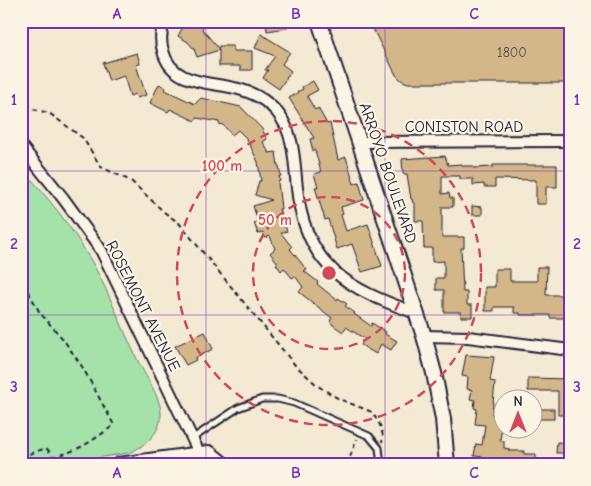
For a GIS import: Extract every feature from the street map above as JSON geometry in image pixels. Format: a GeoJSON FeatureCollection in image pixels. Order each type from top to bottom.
{"type":"FeatureCollection","features":[{"type":"Feature","properties":{"kind":"street"},"geometry":{"type":"LineString","coordinates":[[165,21],[161,34],[162,47],[165,58],[171,68],[180,75],[195,81],[242,90],[256,96],[269,104],[279,115],[288,132],[293,151],[300,212],[318,253],[329,268],[345,281],[368,294],[416,312]]}},
{"type":"Feature","properties":{"kind":"street","name":"ARROYO BOULEVARD"},"geometry":{"type":"LineString","coordinates":[[319,21],[424,336],[443,419],[446,465]]}},
{"type":"Feature","properties":{"kind":"street","name":"CONISTON ROAD"},"geometry":{"type":"LineString","coordinates":[[359,142],[570,141]]}},
{"type":"Feature","properties":{"kind":"street","name":"ROSEMONT AVENUE"},"geometry":{"type":"LineString","coordinates":[[21,146],[63,198],[101,250],[202,459]]}},
{"type":"Feature","properties":{"kind":"street"},"geometry":{"type":"LineString","coordinates":[[424,336],[468,337],[570,350]]}},
{"type":"Feature","properties":{"kind":"street"},"geometry":{"type":"LineString","coordinates":[[119,465],[202,459],[209,453],[224,465]]}},
{"type":"Feature","properties":{"kind":"lane"},"geometry":{"type":"LineString","coordinates":[[193,438],[238,408],[262,399],[278,399],[294,403],[369,436],[378,446],[382,456],[381,465]]}},
{"type":"Feature","properties":{"kind":"path"},"geometry":{"type":"LineString","coordinates":[[21,96],[32,109],[49,113],[83,138],[102,167],[131,181],[164,212],[179,223],[275,341],[318,386],[339,399],[372,412],[377,418],[383,436],[383,441],[378,446]]}},
{"type":"Feature","properties":{"kind":"path"},"geometry":{"type":"LineString","coordinates":[[21,286],[29,293],[40,313],[63,339],[83,368],[114,425],[81,448],[67,454],[52,457]]}},
{"type":"Feature","properties":{"kind":"path"},"geometry":{"type":"LineString","coordinates":[[348,465],[359,432]]}},
{"type":"Feature","properties":{"kind":"path"},"geometry":{"type":"LineString","coordinates":[[21,457],[44,448],[48,450],[54,465]]}},
{"type":"Feature","properties":{"kind":"green space"},"geometry":{"type":"Polygon","coordinates":[[[21,167],[62,217],[92,262],[159,402],[161,415],[158,428],[150,439],[128,453],[54,465],[21,465],[21,167]]]}},
{"type":"Feature","properties":{"kind":"building"},"geometry":{"type":"Polygon","coordinates":[[[192,21],[206,21],[202,29],[219,49],[219,46],[233,46],[233,51],[252,51],[252,70],[240,70],[240,66],[219,66],[219,50],[197,57],[194,49],[188,42],[178,36],[185,23],[190,26],[192,21]]]}},
{"type":"Feature","properties":{"kind":"building"},"geometry":{"type":"Polygon","coordinates":[[[266,21],[286,21],[287,28],[267,31],[266,21]]]}},
{"type":"Feature","properties":{"kind":"building"},"geometry":{"type":"Polygon","coordinates":[[[369,21],[566,21],[566,83],[408,83],[396,75],[369,21]]]}},
{"type":"Feature","properties":{"kind":"building"},"geometry":{"type":"Polygon","coordinates":[[[261,34],[290,52],[282,64],[291,71],[279,89],[263,78],[268,70],[265,70],[275,56],[255,48],[261,34]]]}},
{"type":"Feature","properties":{"kind":"building"},"geometry":{"type":"Polygon","coordinates":[[[137,53],[140,64],[136,65],[146,95],[137,98],[135,94],[130,96],[124,76],[109,81],[103,63],[137,53]]]}},
{"type":"Feature","properties":{"kind":"building"},"geometry":{"type":"Polygon","coordinates":[[[313,81],[318,90],[307,96],[315,110],[318,108],[327,124],[330,123],[338,160],[346,157],[354,184],[359,182],[364,200],[341,207],[343,214],[341,215],[346,231],[368,224],[382,266],[362,272],[352,244],[337,249],[328,219],[325,220],[315,187],[318,187],[314,174],[321,172],[310,139],[314,138],[289,98],[313,81]]]}},
{"type":"Feature","properties":{"kind":"building"},"geometry":{"type":"Polygon","coordinates":[[[159,84],[166,88],[165,90],[195,104],[201,98],[241,107],[262,129],[267,139],[263,142],[269,153],[276,152],[281,176],[279,176],[280,181],[278,182],[281,209],[279,209],[287,231],[281,233],[292,247],[290,249],[307,270],[304,271],[318,282],[317,284],[337,300],[338,298],[347,304],[345,306],[354,314],[371,326],[372,323],[397,341],[391,350],[381,344],[376,354],[361,345],[365,339],[346,327],[343,332],[333,325],[330,321],[332,318],[299,292],[303,287],[295,276],[292,278],[284,268],[281,271],[276,264],[278,263],[270,253],[275,249],[270,236],[265,238],[263,232],[258,234],[254,223],[258,221],[253,206],[272,200],[255,195],[259,181],[261,181],[258,162],[247,139],[238,130],[232,135],[219,122],[197,118],[195,121],[170,109],[168,112],[150,103],[159,84]]]}},
{"type":"Feature","properties":{"kind":"building"},"geometry":{"type":"Polygon","coordinates":[[[445,156],[448,165],[462,164],[462,166],[473,166],[473,168],[493,167],[493,165],[557,165],[557,187],[546,187],[546,204],[536,204],[536,180],[495,179],[495,187],[484,187],[484,184],[473,185],[473,179],[460,179],[460,176],[442,176],[442,194],[449,193],[450,198],[453,198],[453,207],[442,207],[442,237],[464,237],[464,248],[461,248],[463,292],[467,292],[467,305],[472,305],[472,317],[461,317],[461,312],[444,312],[444,290],[436,290],[436,278],[444,278],[444,261],[432,262],[432,248],[424,248],[423,221],[415,221],[415,203],[411,199],[407,174],[403,174],[402,159],[445,156]]]}},
{"type":"Feature","properties":{"kind":"building"},"geometry":{"type":"Polygon","coordinates":[[[472,206],[482,207],[482,215],[472,215],[472,206]]]}},
{"type":"Feature","properties":{"kind":"building"},"geometry":{"type":"Polygon","coordinates":[[[537,267],[547,267],[546,295],[570,295],[570,318],[550,318],[550,315],[520,315],[520,313],[514,313],[514,307],[494,307],[494,311],[485,311],[485,287],[495,287],[495,269],[510,269],[510,281],[537,281],[537,267]]]}},
{"type":"Feature","properties":{"kind":"building"},"geometry":{"type":"Polygon","coordinates":[[[205,332],[213,349],[186,365],[175,346],[205,332]]]}},
{"type":"Feature","properties":{"kind":"building"},"geometry":{"type":"Polygon","coordinates":[[[466,355],[494,357],[490,381],[495,382],[492,414],[494,414],[494,438],[500,438],[500,441],[504,441],[504,448],[509,449],[509,451],[524,451],[524,454],[536,454],[536,465],[483,465],[484,457],[474,456],[476,444],[482,445],[485,425],[475,424],[477,409],[474,408],[475,400],[470,399],[472,390],[467,389],[468,377],[462,376],[466,355]]]}},
{"type":"Feature","properties":{"kind":"building"},"geometry":{"type":"Polygon","coordinates":[[[528,378],[570,379],[570,400],[567,400],[567,415],[558,415],[558,391],[544,391],[544,388],[528,388],[528,378]]]}},
{"type":"Feature","properties":{"kind":"building"},"geometry":{"type":"Polygon","coordinates":[[[544,409],[554,409],[554,419],[544,419],[544,409]]]}},
{"type":"Feature","properties":{"kind":"building"},"geometry":{"type":"Polygon","coordinates":[[[557,442],[568,443],[568,453],[556,453],[557,442]]]}}]}
